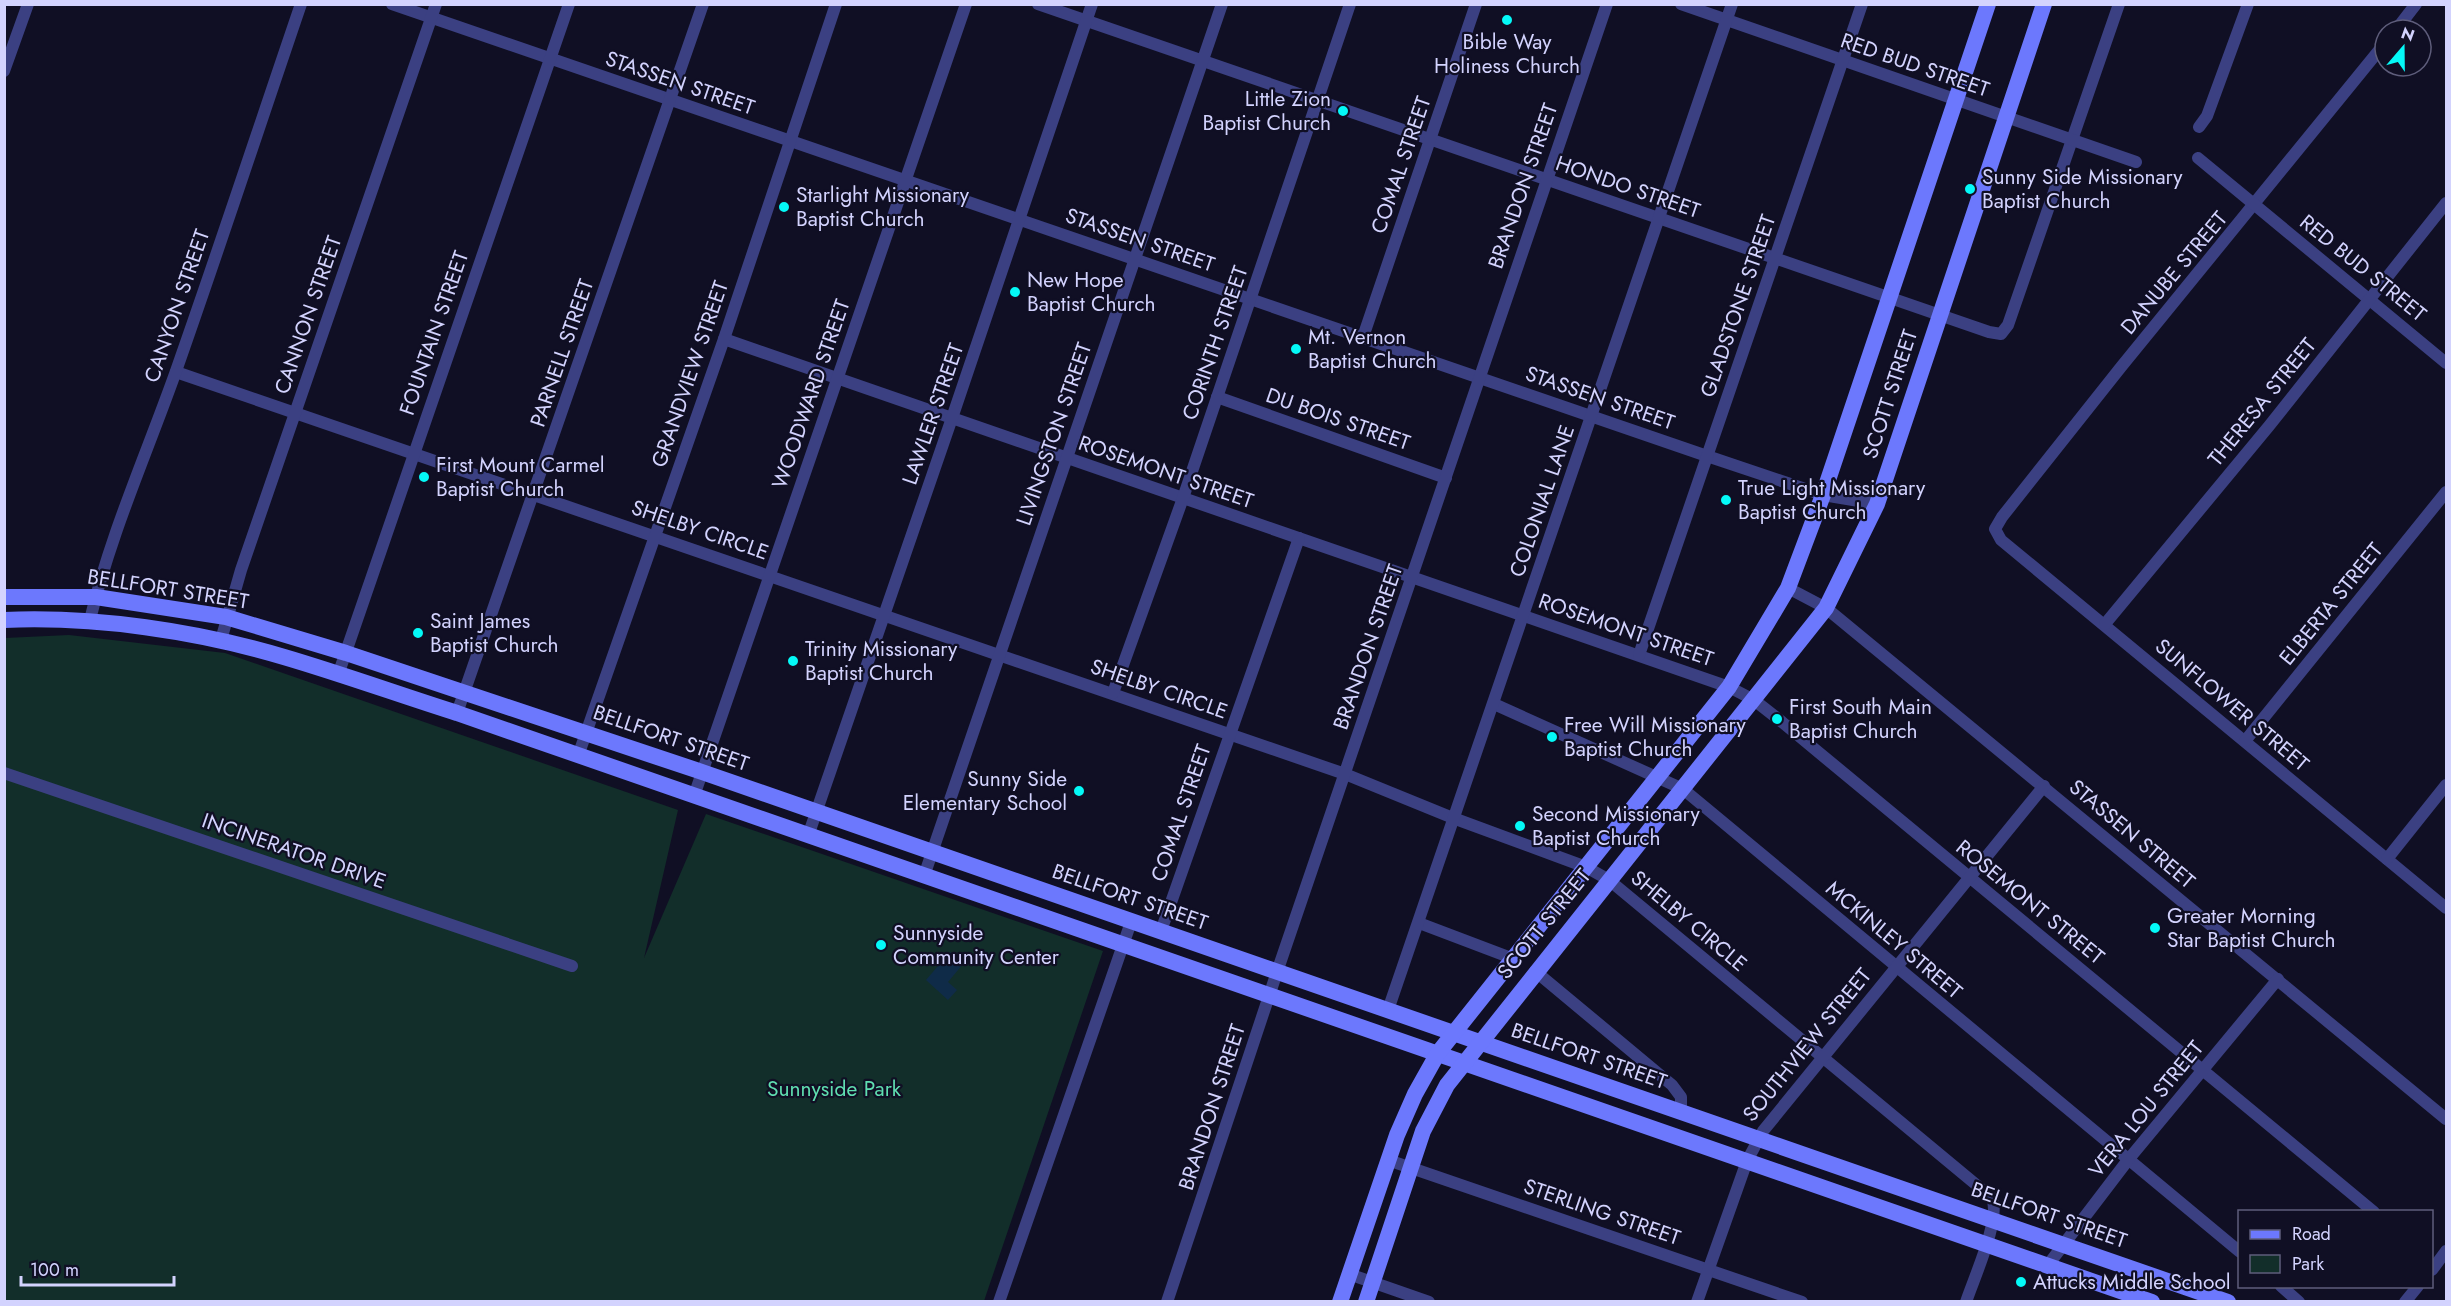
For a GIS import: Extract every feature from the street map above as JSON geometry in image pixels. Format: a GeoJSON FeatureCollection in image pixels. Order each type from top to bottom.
{"type":"FeatureCollection","features":[{"type":"Feature","properties":{"kind":"main road","name":"SCOTT STREET"},"geometry":{"type":"LineString","coordinates":[[1340,1302],[1406,1112],[1438,1053],[1729,687],[1788,588],[1822,495],[1988,4]]}},
{"type":"Feature","properties":{"kind":"main road","name":"SCOTT STREET"},"geometry":{"type":"LineString","coordinates":[[1366,1302],[1434,1106],[1462,1062],[1826,608],[1877,504],[2044,4]]}},
{"type":"Feature","properties":{"kind":"main road","name":"BELLFORT STREET"},"geometry":{"type":"LineString","coordinates":[[4,597],[96,597],[226,617],[345,653],[702,772],[1757,1139],[1994,1219],[2063,1244],[2188,1295],[2228,1302]]}},
{"type":"Feature","properties":{"kind":"main road","name":"BELLFORT STREET"},"geometry":{"type":"LineString","coordinates":[[4,620],[90,620],[220,640],[285,657],[458,713],[2152,1302]]}},
{"type":"Feature","properties":{"kind":"main road"},"geometry":{"type":"LineString","coordinates":[[1633,1122],[1641,1098]]}},
{"type":"Feature","properties":{"kind":"main road"},"geometry":{"type":"LineString","coordinates":[[1868,1202],[1875,1179]]}},
{"type":"Feature","properties":{"kind":"street"},"geometry":{"type":"LineString","coordinates":[[4,71],[28,4]]}},
{"type":"Feature","properties":{"kind":"street","name":"CANYON STREET"},"geometry":{"type":"LineString","coordinates":[[90,620],[301,4]]}},
{"type":"Feature","properties":{"kind":"street","name":"STASSEN STREET"},"geometry":{"type":"LineString","coordinates":[[392,4],[1822,495],[1877,504]]}},
{"type":"Feature","properties":{"kind":"street","name":"CANNON STREET"},"geometry":{"type":"LineString","coordinates":[[220,640],[294,413],[436,4]]}},
{"type":"Feature","properties":{"kind":"street","name":"FOUNTAIN STREET"},"geometry":{"type":"LineString","coordinates":[[338,675],[569,4]]}},
{"type":"Feature","properties":{"kind":"street","name":"PARNELL STREET"},"geometry":{"type":"LineString","coordinates":[[458,713],[703,4]]}},
{"type":"Feature","properties":{"kind":"street","name":"GRANDVIEW STREET"},"geometry":{"type":"LineString","coordinates":[[578,756],[791,141],[836,4]]}},
{"type":"Feature","properties":{"kind":"street","name":"WOODWARD STREET"},"geometry":{"type":"LineString","coordinates":[[694,796],[966,4]]}},
{"type":"Feature","properties":{"kind":"street","name":"HONDO STREET"},"geometry":{"type":"LineString","coordinates":[[1038,4],[1989,333],[2001,334],[2008,325],[2073,140]]}},
{"type":"Feature","properties":{"kind":"street","name":"LAWLER STREET"},"geometry":{"type":"LineString","coordinates":[[808,836],[1092,4]]}},
{"type":"Feature","properties":{"kind":"street","name":"LIVINGSTON STREET"},"geometry":{"type":"LineString","coordinates":[[924,876],[1222,4]]}},
{"type":"Feature","properties":{"kind":"street","name":"CORINTH STREET"},"geometry":{"type":"LineString","coordinates":[[1113,693],[1183,498],[1350,4]]}},
{"type":"Feature","properties":{"kind":"street","name":"COMAL STREET"},"geometry":{"type":"LineString","coordinates":[[1363,338],[1476,4]]}},
{"type":"Feature","properties":{"kind":"street","name":"BRANDON STREET"},"geometry":{"type":"LineString","coordinates":[[1167,1302],[1276,972],[1413,576],[1478,377],[1606,4]]}},
{"type":"Feature","properties":{"kind":"street","name":"RED BUD STREET"},"geometry":{"type":"LineString","coordinates":[[1681,4],[2136,162]]}},
{"type":"Feature","properties":{"kind":"street","name":"COLONIAL LANE"},"geometry":{"type":"LineString","coordinates":[[1388,1010],[1732,4]]}},
{"type":"Feature","properties":{"kind":"street","name":"GLADSTONE STREET"},"geometry":{"type":"LineString","coordinates":[[1639,655],[1862,4]]}},
{"type":"Feature","properties":{"kind":"street"},"geometry":{"type":"LineString","coordinates":[[2073,140],[2119,4]]}},
{"type":"Feature","properties":{"kind":"street"},"geometry":{"type":"LineString","coordinates":[[2199,127],[2207,116],[2248,4]]}},
{"type":"Feature","properties":{"kind":"street"},"geometry":{"type":"LineString","coordinates":[[2405,18],[2416,4]]}},
{"type":"Feature","properties":{"kind":"street","name":"DANUBE STREET"},"geometry":{"type":"LineString","coordinates":[[1995,529],[2002,517],[2121,367],[2373,58]]}},
{"type":"Feature","properties":{"kind":"street","name":"RED BUD STREET"},"geometry":{"type":"LineString","coordinates":[[2199,158],[2446,363]]}},
{"type":"Feature","properties":{"kind":"street","name":"THERESA STREET"},"geometry":{"type":"LineString","coordinates":[[2105,624],[2269,426],[2446,203]]}},
{"type":"Feature","properties":{"kind":"street","name":"ROSEMONT STREET"},"geometry":{"type":"LineString","coordinates":[[723,339],[1639,655],[1729,687],[1754,700],[2372,1210]]}},
{"type":"Feature","properties":{"kind":"street","name":"SHELBY CIRCLE"},"geometry":{"type":"LineString","coordinates":[[176,372],[1229,733],[1345,774],[1454,818],[1586,867],[1609,880],[1991,1197],[1994,1202],[1994,1219]]}},
{"type":"Feature","properties":{"kind":"street","name":"DU BOIS STREET"},"geometry":{"type":"LineString","coordinates":[[1217,398],[1446,478]]}},
{"type":"Feature","properties":{"kind":"street","name":"ELBERTA STREET"},"geometry":{"type":"LineString","coordinates":[[2246,741],[2446,492]]}},
{"type":"Feature","properties":{"kind":"street","name":"SUNFLOWER STREET"},"geometry":{"type":"LineString","coordinates":[[1995,529],[2001,540],[2446,908]]}},
{"type":"Feature","properties":{"kind":"street","name":"COMAL STREET"},"geometry":{"type":"LineString","coordinates":[[1161,931],[1299,537]]}},
{"type":"Feature","properties":{"kind":"street","name":"STASSEN STREET"},"geometry":{"type":"LineString","coordinates":[[1788,588],[1826,608],[2446,1119]]}},
{"type":"Feature","properties":{"kind":"street","name":"MCKINLEY STREET"},"geometry":{"type":"LineString","coordinates":[[1494,704],[1683,789],[2238,1250]]}},
{"type":"Feature","properties":{"kind":"street","name":"INCINERATOR DRIVE"},"geometry":{"type":"LineString","coordinates":[[4,773],[572,966]]}},
{"type":"Feature","properties":{"kind":"street"},"geometry":{"type":"LineString","coordinates":[[2387,859],[2446,785]]}},
{"type":"Feature","properties":{"kind":"street","name":"SOUTHVIEW STREET"},"geometry":{"type":"LineString","coordinates":[[1697,1302],[1757,1139],[1895,966],[2044,786]]}},
{"type":"Feature","properties":{"kind":"street"},"geometry":{"type":"LineString","coordinates":[[999,1302],[1131,921]]}},
{"type":"Feature","properties":{"kind":"street"},"geometry":{"type":"LineString","coordinates":[[1419,923],[1514,958]]}},
{"type":"Feature","properties":{"kind":"street"},"geometry":{"type":"LineString","coordinates":[[1535,970],[1672,1085],[1681,1097],[1681,1112]]}},
{"type":"Feature","properties":{"kind":"street","name":"VERA LOU STREET"},"geometry":{"type":"LineString","coordinates":[[2048,1265],[2128,1160],[2278,980]]}},
{"type":"Feature","properties":{"kind":"street","name":"STERLING STREET"},"geometry":{"type":"LineString","coordinates":[[1388,1160],[1802,1302]]}},
{"type":"Feature","properties":{"kind":"street"},"geometry":{"type":"LineString","coordinates":[[1966,1302],[1994,1219]]}},
{"type":"Feature","properties":{"kind":"street"},"geometry":{"type":"LineString","coordinates":[[2437,1266],[2446,1251]]}},
{"type":"Feature","properties":{"kind":"street"},"geometry":{"type":"LineString","coordinates":[[1349,1274],[1429,1302]]}},
{"type":"Feature","properties":{"kind":"street"},"geometry":{"type":"LineString","coordinates":[[2282,1288],[2299,1302]]}},
{"type":"Feature","properties":{"kind":"street"},"geometry":{"type":"LineString","coordinates":[[2405,1302],[2417,1288]]}},
{"type":"Feature","properties":{"kind":"green space","name":"Sunnyside Park"},"geometry":{"type":"Polygon","coordinates":[[[69,635],[225,653],[678,810],[644,958],[706,814],[1103,951],[984,1301],[5,1302],[5,638],[69,635]]]}},
{"type":"Feature","properties":{"kind":"water"},"geometry":{"type":"Polygon","coordinates":[[[950,952],[963,964],[948,982],[957,990],[948,1000],[926,980],[950,952]]]}},
{"type":"Feature","properties":{"kind":"place","name":"Bible Way Holiness Church"},"geometry":{"type":"Point","coordinates":[1507,20]}},
{"type":"Feature","properties":{"kind":"place","name":"Little Zion Baptist Church"},"geometry":{"type":"Point","coordinates":[1343,111]}},
{"type":"Feature","properties":{"kind":"place","name":"Sunny Side Missionary Baptist Church"},"geometry":{"type":"Point","coordinates":[1970,189]}},
{"type":"Feature","properties":{"kind":"place","name":"Starlight Missionary Baptist Church"},"geometry":{"type":"Point","coordinates":[784,207]}},
{"type":"Feature","properties":{"kind":"place","name":"New Hope Baptist Church"},"geometry":{"type":"Point","coordinates":[1015,292]}},
{"type":"Feature","properties":{"kind":"place","name":"Mt. Vernon Baptist Church"},"geometry":{"type":"Point","coordinates":[1296,349]}},
{"type":"Feature","properties":{"kind":"place","name":"First Mount Carmel Baptist Church"},"geometry":{"type":"Point","coordinates":[424,477]}},
{"type":"Feature","properties":{"kind":"place","name":"True Light Missionary Baptist Church"},"geometry":{"type":"Point","coordinates":[1726,500]}},
{"type":"Feature","properties":{"kind":"place","name":"Saint James Baptist Church"},"geometry":{"type":"Point","coordinates":[418,633]}},
{"type":"Feature","properties":{"kind":"place","name":"Trinity Missionary Baptist Church"},"geometry":{"type":"Point","coordinates":[793,661]}},
{"type":"Feature","properties":{"kind":"place","name":"First South Main Baptist Church"},"geometry":{"type":"Point","coordinates":[1777,719]}},
{"type":"Feature","properties":{"kind":"place","name":"Free Will Missionary Baptist Church"},"geometry":{"type":"Point","coordinates":[1552,737]}},
{"type":"Feature","properties":{"kind":"place","name":"Sunny Side Elementary School"},"geometry":{"type":"Point","coordinates":[1079,791]}},
{"type":"Feature","properties":{"kind":"place","name":"Second Missionary Baptist Church"},"geometry":{"type":"Point","coordinates":[1520,826]}},
{"type":"Feature","properties":{"kind":"place","name":"Greater Morning Star Baptist Church"},"geometry":{"type":"Point","coordinates":[2155,928]}},
{"type":"Feature","properties":{"kind":"place","name":"Sunnyside Community Center"},"geometry":{"type":"Point","coordinates":[881,945]}},
{"type":"Feature","properties":{"kind":"place","name":"Attucks Middle School"},"geometry":{"type":"Point","coordinates":[2021,1282]}}]}
